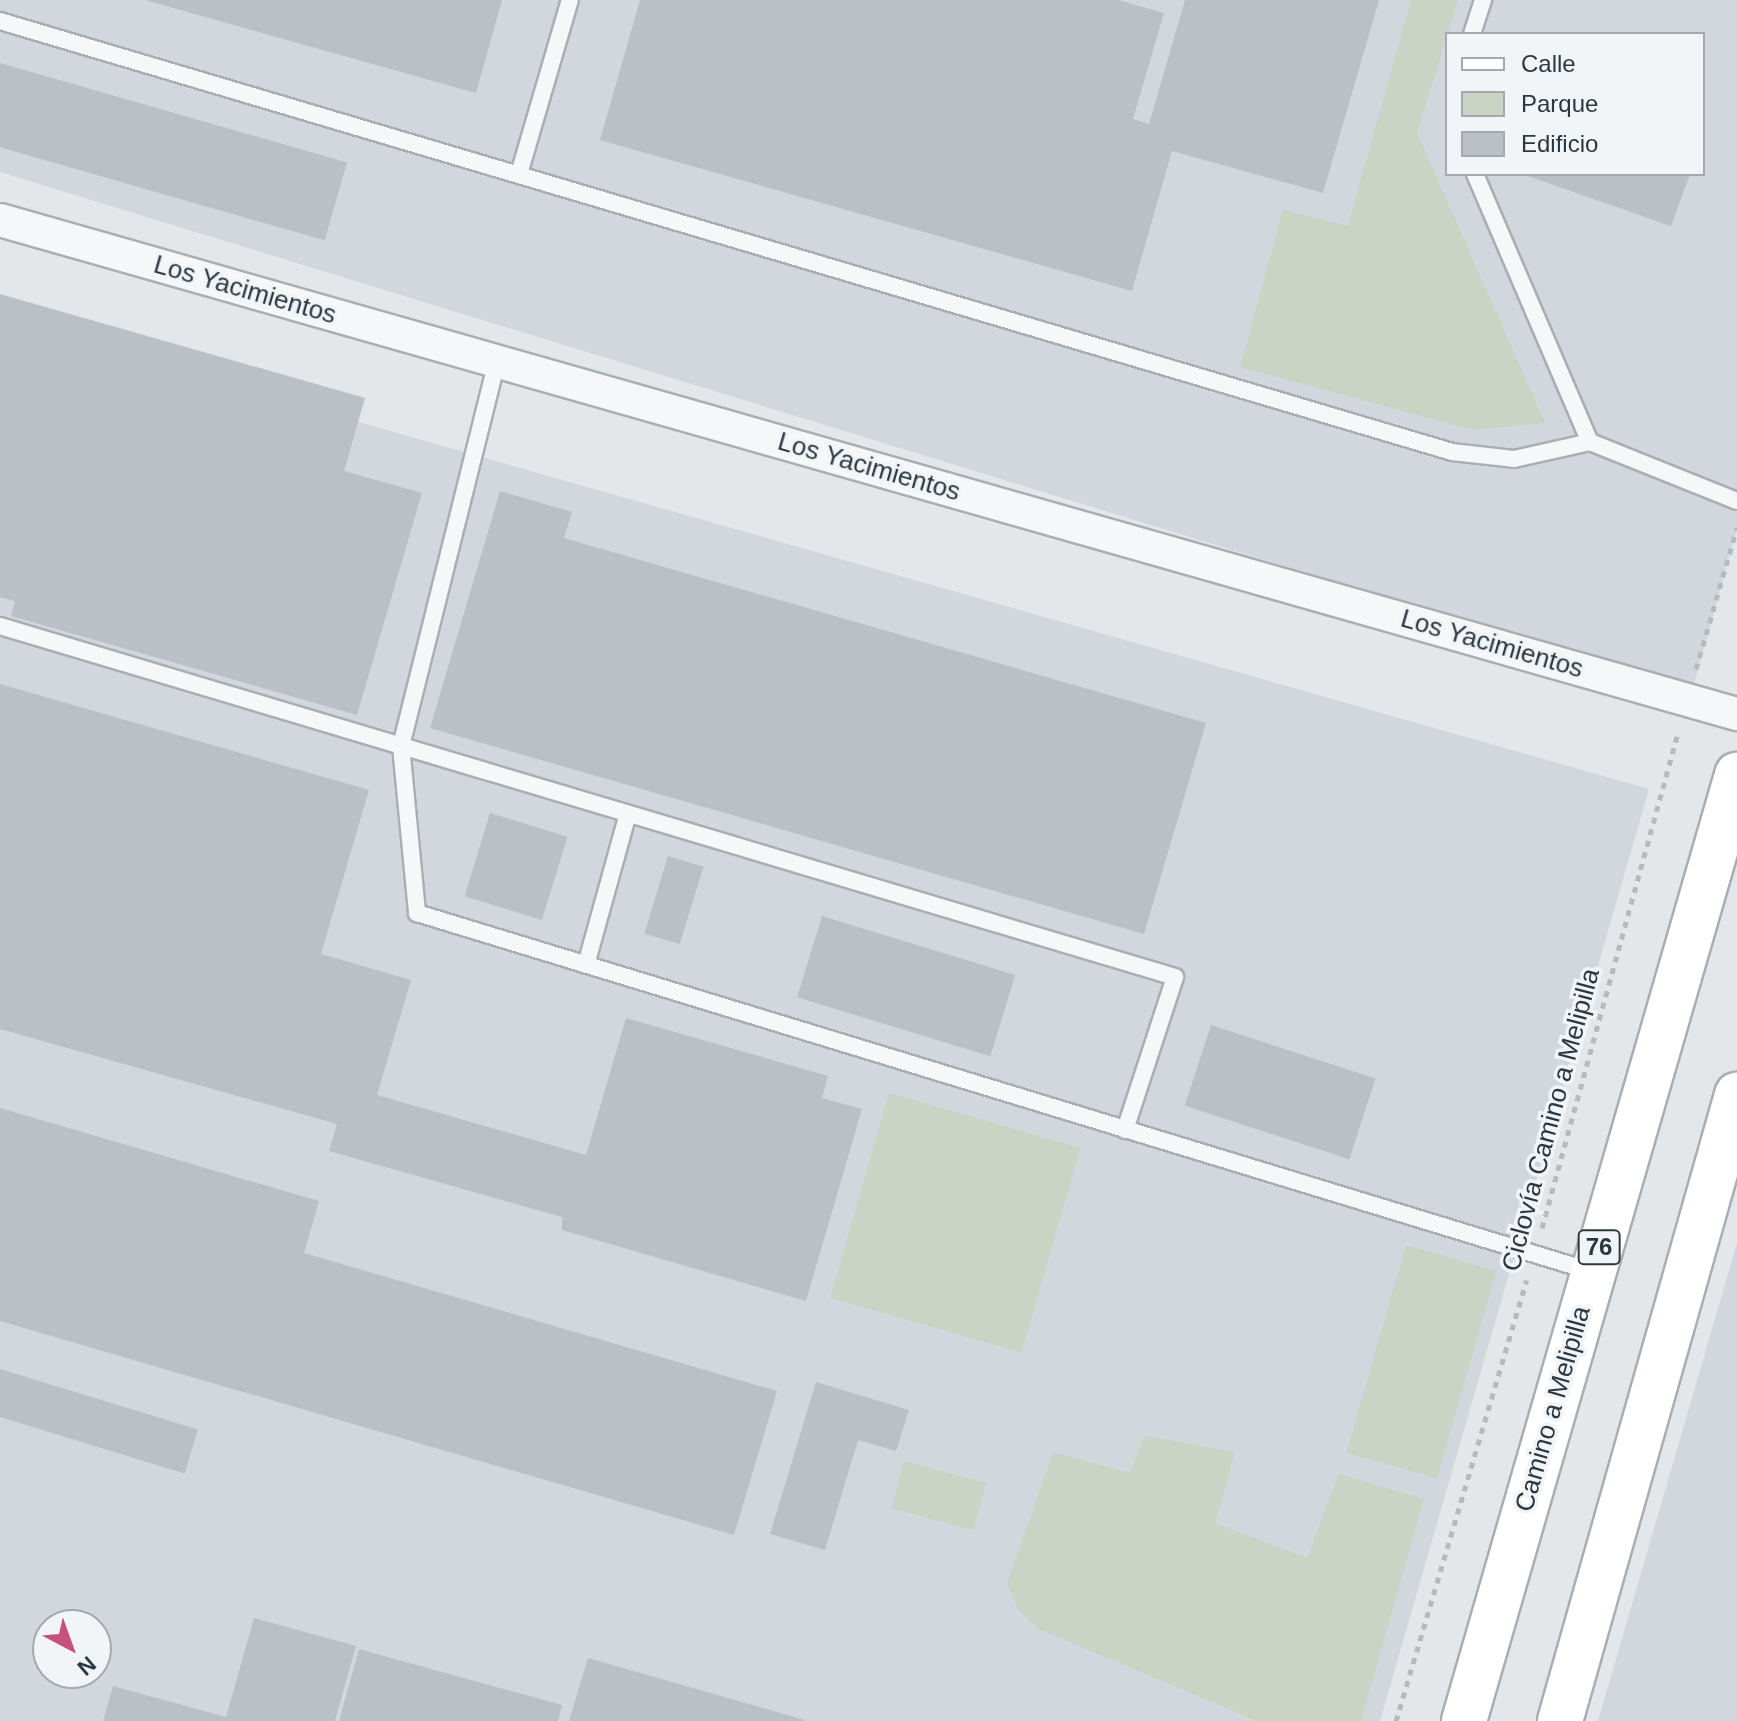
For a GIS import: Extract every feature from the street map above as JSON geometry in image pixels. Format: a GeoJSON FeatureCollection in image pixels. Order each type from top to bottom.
{"type":"FeatureCollection","features":[{"type":"Feature","properties":{"kind":"main road","name":"Camino a Melipilla"},"geometry":{"type":"LineString","coordinates":[[1464,1721],[1737,775]]}},
{"type":"Feature","properties":{"kind":"main road"},"geometry":{"type":"LineString","coordinates":[[1560,1721],[1737,1095]]}},
{"type":"Feature","properties":{"kind":"street","name":"Los Yacimientos"},"geometry":{"type":"LineString","coordinates":[[0,220],[1737,714]]}},
{"type":"Feature","properties":{"kind":"lane"},"geometry":{"type":"LineString","coordinates":[[519,174],[570,0]]}},
{"type":"Feature","properties":{"kind":"lane"},"geometry":{"type":"LineString","coordinates":[[1473,32],[1483,0]]}},
{"type":"Feature","properties":{"kind":"lane"},"geometry":{"type":"LineString","coordinates":[[0,21],[1452,452],[1514,459],[1590,442],[1737,501]]}},
{"type":"Feature","properties":{"kind":"lane"},"geometry":{"type":"LineString","coordinates":[[1476,176],[1590,442]]}},
{"type":"Feature","properties":{"kind":"lane"},"geometry":{"type":"LineString","coordinates":[[497,361],[401,746],[417,913],[1592,1271]]}},
{"type":"Feature","properties":{"kind":"lane"},"geometry":{"type":"LineString","coordinates":[[0,626],[1175,977],[1125,1130]]}},
{"type":"Feature","properties":{"kind":"lane"},"geometry":{"type":"LineString","coordinates":[[586,965],[628,814]]}},
{"type":"Feature","properties":{"kind":"path","name":"Ciclovía Camino a Melipilla"},"geometry":{"type":"LineString","coordinates":[[1396,1721],[1535,1254],[1737,528]]}},
{"type":"Feature","properties":{"kind":"shaded area"},"geometry":{"type":"Polygon","coordinates":[[[0,0],[1737,0],[1737,529],[1692,691],[0,172],[0,0]]]}},
{"type":"Feature","properties":{"kind":"shaded area"},"geometry":{"type":"Polygon","coordinates":[[[0,320],[1649,789],[1380,1721],[0,1721],[0,320]]]}},
{"type":"Feature","properties":{"kind":"shaded area"},"geometry":{"type":"Polygon","coordinates":[[[1737,1243],[1737,1721],[1598,1721],[1737,1243]]]}},
{"type":"Feature","properties":{"kind":"green space"},"geometry":{"type":"Polygon","coordinates":[[[1411,0],[1458,0],[1448,32],[1445,32],[1445,42],[1417,133],[1545,423],[1473,430],[1240,367],[1283,210],[1348,226],[1411,0]]]}},
{"type":"Feature","properties":{"kind":"green space"},"geometry":{"type":"Polygon","coordinates":[[[889,1093],[1080,1148],[1022,1353],[830,1298],[889,1093]]]}},
{"type":"Feature","properties":{"kind":"green space"},"geometry":{"type":"Polygon","coordinates":[[[1406,1245],[1496,1271],[1437,1479],[1346,1453],[1406,1245]]]}},
{"type":"Feature","properties":{"kind":"green space"},"geometry":{"type":"Polygon","coordinates":[[[1145,1436],[1235,1452],[1215,1523],[1307,1558],[1339,1474],[1424,1499],[1361,1721],[1257,1721],[1039,1629],[1019,1610],[1007,1584],[1053,1452],[1130,1473],[1145,1436]]]}},
{"type":"Feature","properties":{"kind":"green space"},"geometry":{"type":"Polygon","coordinates":[[[904,1461],[986,1483],[973,1530],[891,1508],[904,1461]]]}},
{"type":"Feature","properties":{"kind":"building"},"geometry":{"type":"Polygon","coordinates":[[[145,0],[502,0],[476,93],[145,0]]]}},
{"type":"Feature","properties":{"kind":"building"},"geometry":{"type":"Polygon","coordinates":[[[640,0],[1118,0],[1164,13],[1133,119],[1149,124],[1185,0],[1379,0],[1323,193],[1172,151],[1132,291],[600,140],[640,0]]]}},
{"type":"Feature","properties":{"kind":"building"},"geometry":{"type":"Polygon","coordinates":[[[0,63],[347,163],[325,240],[0,147],[0,63]]]}},
{"type":"Feature","properties":{"kind":"building"},"geometry":{"type":"Polygon","coordinates":[[[1528,176],[1689,176],[1671,226],[1528,176]]]}},
{"type":"Feature","properties":{"kind":"building"},"geometry":{"type":"Polygon","coordinates":[[[0,294],[365,398],[344,471],[422,493],[357,715],[11,616],[15,601],[0,597],[0,294]]]}},
{"type":"Feature","properties":{"kind":"building"},"geometry":{"type":"Polygon","coordinates":[[[500,491],[572,512],[564,538],[1206,723],[1144,934],[430,728],[500,491]]]}},
{"type":"Feature","properties":{"kind":"building"},"geometry":{"type":"Polygon","coordinates":[[[0,684],[369,790],[321,954],[411,980],[377,1095],[586,1155],[626,1018],[828,1076],[822,1098],[862,1109],[806,1301],[562,1230],[562,1217],[329,1151],[337,1124],[0,1029],[0,684]]]}},
{"type":"Feature","properties":{"kind":"building"},"geometry":{"type":"Polygon","coordinates":[[[490,813],[567,837],[542,920],[465,896],[490,813]]]}},
{"type":"Feature","properties":{"kind":"building"},"geometry":{"type":"Polygon","coordinates":[[[668,856],[703,867],[680,944],[644,933],[668,856]]]}},
{"type":"Feature","properties":{"kind":"building"},"geometry":{"type":"Polygon","coordinates":[[[822,916],[1015,975],[990,1056],[797,997],[822,916]]]}},
{"type":"Feature","properties":{"kind":"building"},"geometry":{"type":"Polygon","coordinates":[[[1211,1025],[1376,1078],[1349,1159],[1185,1106],[1211,1025]]]}},
{"type":"Feature","properties":{"kind":"building"},"geometry":{"type":"Polygon","coordinates":[[[0,1108],[319,1201],[304,1253],[777,1391],[734,1535],[0,1321],[0,1108]]]}},
{"type":"Feature","properties":{"kind":"building"},"geometry":{"type":"Polygon","coordinates":[[[0,1369],[198,1430],[185,1474],[0,1417],[0,1369]]]}},
{"type":"Feature","properties":{"kind":"building"},"geometry":{"type":"Polygon","coordinates":[[[816,1382],[909,1410],[896,1451],[858,1440],[825,1550],[770,1534],[816,1382]]]}},
{"type":"Feature","properties":{"kind":"building"},"geometry":{"type":"Polygon","coordinates":[[[254,1618],[356,1646],[335,1721],[103,1721],[113,1686],[226,1717],[254,1618]]]}},
{"type":"Feature","properties":{"kind":"building"},"geometry":{"type":"Polygon","coordinates":[[[359,1649],[562,1705],[558,1721],[339,1721],[359,1649]]]}},
{"type":"Feature","properties":{"kind":"building"},"geometry":{"type":"Polygon","coordinates":[[[588,1658],[805,1720],[569,1721],[588,1658]]]}}]}
